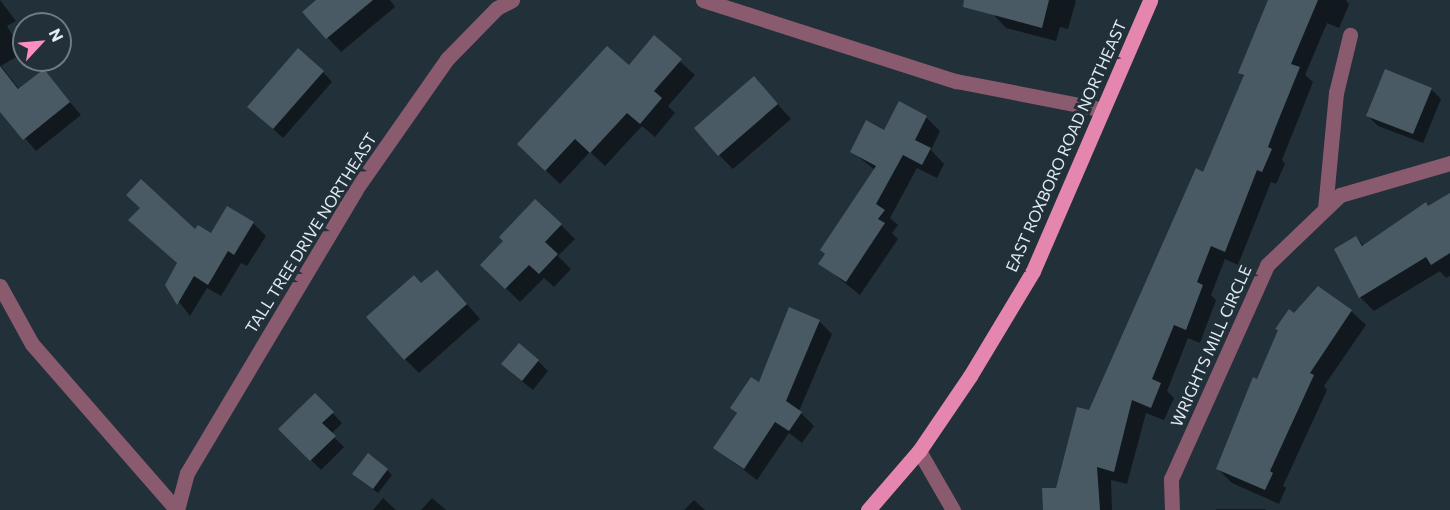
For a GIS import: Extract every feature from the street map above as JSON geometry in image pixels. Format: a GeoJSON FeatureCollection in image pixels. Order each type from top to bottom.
{"type":"FeatureCollection","features":[{"type":"Feature","properties":{"kind":"main road","name":"EAST ROXBORO ROAD NORTHEAST"},"geometry":{"type":"LineString","coordinates":[[868,510],[919,451],[970,376],[1033,271],[1100,109],[1150,0]]}},
{"type":"Feature","properties":{"kind":"street","name":"TALL TREE DRIVE NORTHEAST"},"geometry":{"type":"LineString","coordinates":[[177,510],[187,473],[356,189],[447,58],[497,8],[512,0]]}},
{"type":"Feature","properties":{"kind":"street"},"geometry":{"type":"LineString","coordinates":[[703,0],[956,81],[1100,109]]}},
{"type":"Feature","properties":{"kind":"street"},"geometry":{"type":"LineString","coordinates":[[1325,209],[1336,93],[1350,35]]}},
{"type":"Feature","properties":{"kind":"street","name":"WRIGHTS MILL CIRCLE"},"geometry":{"type":"LineString","coordinates":[[1172,510],[1171,478],[1267,265],[1340,195],[1450,163]]}},
{"type":"Feature","properties":{"kind":"street"},"geometry":{"type":"LineString","coordinates":[[0,286],[32,344],[177,510]]}},
{"type":"Feature","properties":{"kind":"street"},"geometry":{"type":"LineString","coordinates":[[919,451],[953,510]]}},
{"type":"Feature","properties":{"kind":"building"},"geometry":{"type":"Polygon","coordinates":[[[316,0],[373,0],[326,39],[302,12],[316,0]]]}},
{"type":"Feature","properties":{"kind":"building"},"geometry":{"type":"Polygon","coordinates":[[[964,0],[1049,0],[1042,28],[963,7],[964,0]]]}},
{"type":"Feature","properties":{"kind":"building"},"geometry":{"type":"Polygon","coordinates":[[[1268,0],[1318,0],[1291,64],[1300,67],[1268,147],[1272,149],[1262,172],[1257,170],[1225,252],[1211,246],[1197,282],[1203,285],[1186,330],[1174,325],[1152,379],[1161,383],[1151,408],[1132,400],[1114,472],[1097,467],[1100,510],[1043,510],[1042,488],[1056,488],[1077,407],[1089,410],[1196,168],[1203,172],[1244,75],[1238,73],[1268,0]]]}},
{"type":"Feature","properties":{"kind":"building"},"geometry":{"type":"Polygon","coordinates":[[[654,35],[682,59],[654,91],[662,98],[640,124],[627,113],[590,153],[575,139],[545,171],[517,144],[607,46],[629,65],[654,35]]]}},
{"type":"Feature","properties":{"kind":"building"},"geometry":{"type":"Polygon","coordinates":[[[298,48],[324,71],[273,129],[247,107],[298,48]]]}},
{"type":"Feature","properties":{"kind":"building"},"geometry":{"type":"Polygon","coordinates":[[[0,66],[18,89],[40,72],[46,72],[70,102],[23,140],[0,112],[0,66]]]}},
{"type":"Feature","properties":{"kind":"building"},"geometry":{"type":"Polygon","coordinates":[[[1385,69],[1432,88],[1413,134],[1366,116],[1385,69]]]}},
{"type":"Feature","properties":{"kind":"building"},"geometry":{"type":"Polygon","coordinates":[[[754,76],[778,104],[718,156],[694,128],[754,76]]]}},
{"type":"Feature","properties":{"kind":"building"},"geometry":{"type":"Polygon","coordinates":[[[899,101],[927,116],[915,140],[931,148],[922,165],[903,155],[876,204],[885,210],[878,219],[885,223],[846,282],[818,264],[825,254],[820,250],[876,166],[850,152],[866,120],[884,130],[899,101]]]}},
{"type":"Feature","properties":{"kind":"building"},"geometry":{"type":"Polygon","coordinates":[[[141,179],[195,229],[198,225],[211,233],[227,206],[254,222],[234,255],[228,251],[208,285],[194,276],[177,305],[165,285],[177,263],[128,220],[140,208],[126,195],[141,179]]]}},
{"type":"Feature","properties":{"kind":"building"},"geometry":{"type":"Polygon","coordinates":[[[1450,193],[1450,253],[1431,265],[1426,257],[1359,298],[1334,249],[1356,236],[1362,246],[1426,202],[1428,206],[1450,193]]]}},
{"type":"Feature","properties":{"kind":"building"},"geometry":{"type":"Polygon","coordinates":[[[535,199],[562,224],[545,242],[558,254],[539,274],[529,265],[505,289],[480,265],[503,241],[499,237],[535,199]]]}},
{"type":"Feature","properties":{"kind":"building"},"geometry":{"type":"Polygon","coordinates":[[[437,270],[467,304],[404,360],[366,317],[414,275],[421,283],[437,270]]]}},
{"type":"Feature","properties":{"kind":"building"},"geometry":{"type":"Polygon","coordinates":[[[1318,286],[1352,310],[1310,373],[1314,375],[1270,471],[1273,473],[1265,490],[1216,469],[1253,377],[1257,379],[1278,330],[1275,329],[1289,309],[1294,313],[1318,286]]]}},
{"type":"Feature","properties":{"kind":"building"},"geometry":{"type":"Polygon","coordinates":[[[789,307],[820,320],[786,401],[802,412],[789,431],[775,422],[744,469],[713,448],[737,413],[730,408],[751,377],[759,382],[789,307]]]}},
{"type":"Feature","properties":{"kind":"building"},"geometry":{"type":"Polygon","coordinates":[[[519,343],[539,360],[522,381],[501,364],[519,343]]]}},
{"type":"Feature","properties":{"kind":"building"},"geometry":{"type":"Polygon","coordinates":[[[315,393],[334,412],[322,423],[336,436],[310,461],[278,429],[315,393]]]}},
{"type":"Feature","properties":{"kind":"building"},"geometry":{"type":"Polygon","coordinates":[[[368,453],[388,469],[373,489],[352,474],[368,453]]]}}]}
